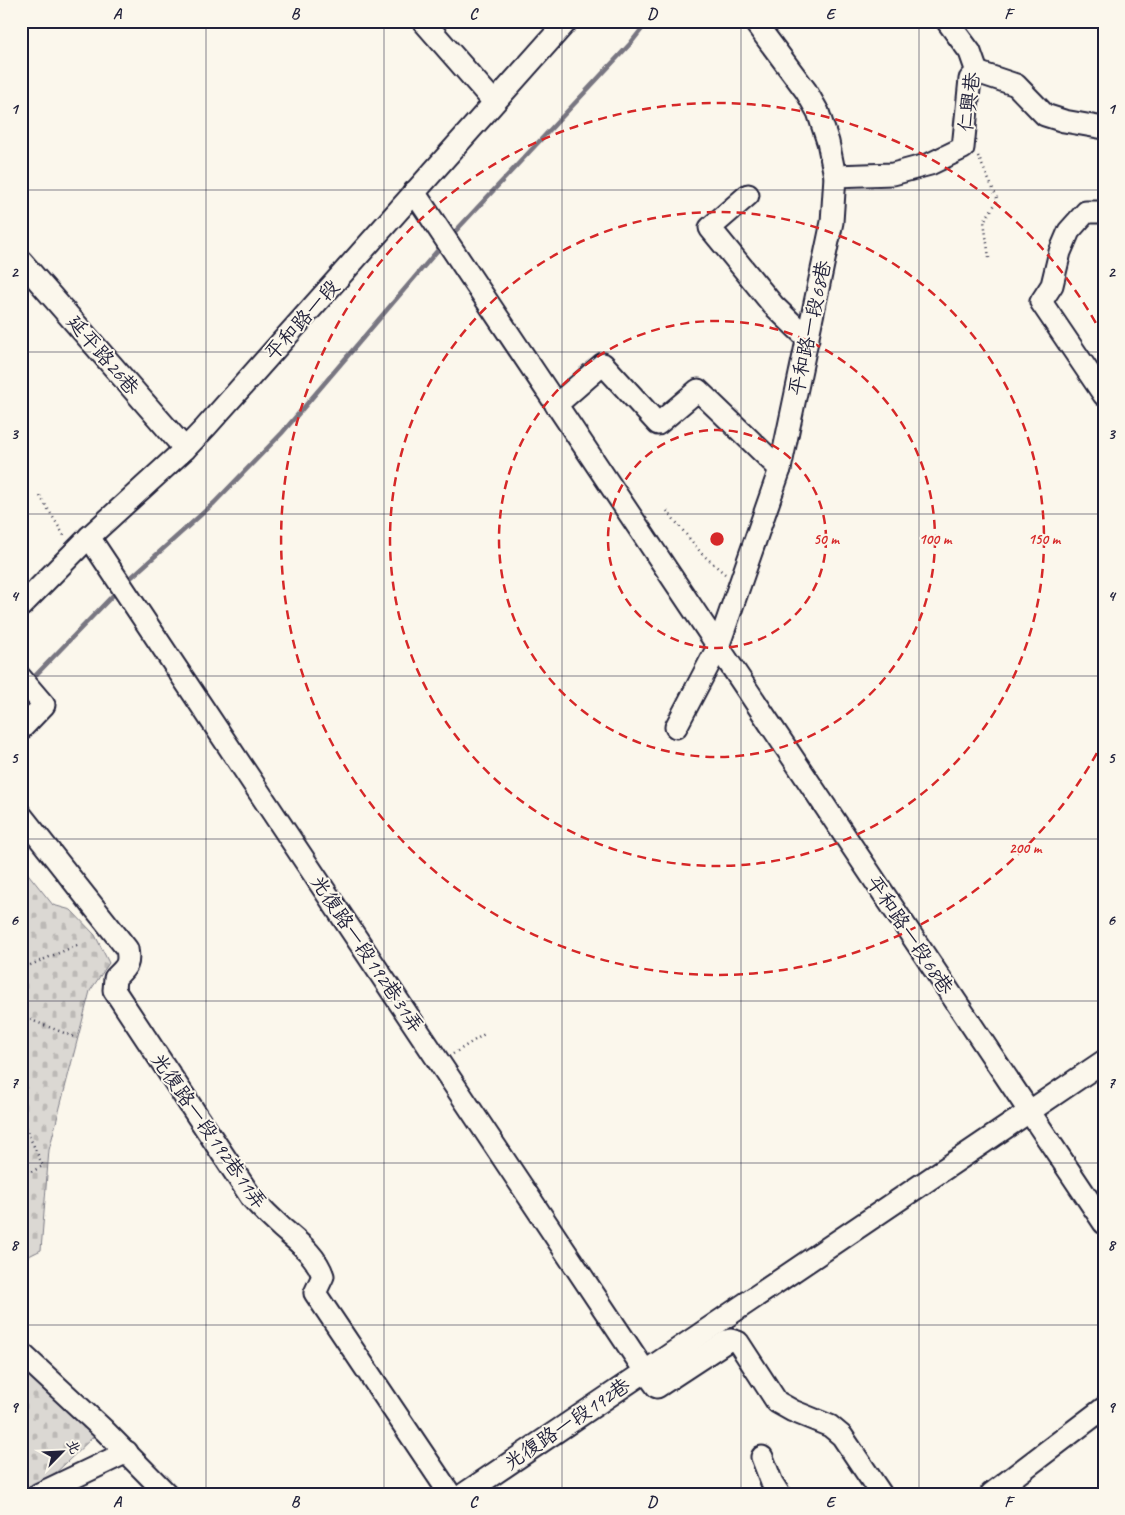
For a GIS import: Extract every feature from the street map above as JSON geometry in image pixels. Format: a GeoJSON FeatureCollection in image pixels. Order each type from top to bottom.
{"type":"FeatureCollection","features":[{"type":"Feature","properties":{"kind":"street"},"geometry":{"type":"LineString","coordinates":[[423,21],[494,102]]}},
{"type":"Feature","properties":{"kind":"street","name":"平和路一段"},"geometry":{"type":"LineString","coordinates":[[21,606],[81,544],[185,449],[568,21]]}},
{"type":"Feature","properties":{"kind":"street","name":"平和路一段68巷"},"geometry":{"type":"LineString","coordinates":[[718,647],[780,470],[832,222],[835,176],[828,142],[818,112],[806,91],[754,21]]}},
{"type":"Feature","properties":{"kind":"street","name":"仁興巷"},"geometry":{"type":"LineString","coordinates":[[835,176],[893,174],[930,164],[963,148],[970,79],[977,72],[970,52],[947,21]]}},
{"type":"Feature","properties":{"kind":"street"},"geometry":{"type":"LineString","coordinates":[[977,72],[1016,85],[1044,115],[1064,121],[1104,128]]}},
{"type":"Feature","properties":{"kind":"street","name":"平和路一段68巷"},"geometry":{"type":"LineString","coordinates":[[414,192],[1104,1223]]}},
{"type":"Feature","properties":{"kind":"street"},"geometry":{"type":"LineString","coordinates":[[748,194],[710,228],[773,305],[808,339]]}},
{"type":"Feature","properties":{"kind":"street"},"geometry":{"type":"LineString","coordinates":[[1104,212],[1086,212],[1069,230],[1060,252],[1052,285],[1041,302],[1104,395]]}},
{"type":"Feature","properties":{"kind":"street","name":"延平路26巷"},"geometry":{"type":"LineString","coordinates":[[21,262],[185,449]]}},
{"type":"Feature","properties":{"kind":"street"},"geometry":{"type":"LineString","coordinates":[[556,405],[603,364],[658,424],[698,390],[780,470]]}},
{"type":"Feature","properties":{"kind":"street","name":"光復路一段192巷31弄"},"geometry":{"type":"LineString","coordinates":[[81,544],[439,1063],[644,1371],[658,1388],[727,1341],[738,1342],[777,1402],[830,1426],[842,1436],[881,1494]]}},
{"type":"Feature","properties":{"kind":"street"},"geometry":{"type":"LineString","coordinates":[[676,726],[718,647]]}},
{"type":"Feature","properties":{"kind":"street"},"geometry":{"type":"LineString","coordinates":[[21,678],[44,705],[21,729]]}},
{"type":"Feature","properties":{"kind":"street","name":"光復路一段192巷11弄"},"geometry":{"type":"LineString","coordinates":[[21,815],[127,949],[127,966],[115,978],[114,990],[251,1197],[266,1214],[304,1247],[320,1267],[323,1276],[315,1293],[450,1494]]}},
{"type":"Feature","properties":{"kind":"street","name":"光復路一段192巷"},"geometry":{"type":"LineString","coordinates":[[464,1494],[1104,1061]]}},
{"type":"Feature","properties":{"kind":"street"},"geometry":{"type":"LineString","coordinates":[[21,1353],[127,1452],[167,1494]]}},
{"type":"Feature","properties":{"kind":"street"},"geometry":{"type":"LineString","coordinates":[[991,1494],[1010,1486],[1104,1408]]}},
{"type":"Feature","properties":{"kind":"street"},"geometry":{"type":"LineString","coordinates":[[39,1494],[127,1452]]}},
{"type":"Feature","properties":{"kind":"street"},"geometry":{"type":"LineString","coordinates":[[762,1457],[772,1483],[779,1494]]}},
{"type":"Feature","properties":{"kind":"path"},"geometry":{"type":"LineString","coordinates":[[963,148],[978,156],[998,200],[984,221],[989,258]]}},
{"type":"Feature","properties":{"kind":"path"},"geometry":{"type":"LineString","coordinates":[[40,496],[81,544]]}},
{"type":"Feature","properties":{"kind":"path"},"geometry":{"type":"LineString","coordinates":[[667,511],[702,554],[738,586]]}},
{"type":"Feature","properties":{"kind":"path"},"geometry":{"type":"LineString","coordinates":[[21,969],[80,944]]}},
{"type":"Feature","properties":{"kind":"path"},"geometry":{"type":"LineString","coordinates":[[21,1016],[77,1038]]}},
{"type":"Feature","properties":{"kind":"path"},"geometry":{"type":"LineString","coordinates":[[439,1063],[486,1033]]}},
{"type":"Feature","properties":{"kind":"path"},"geometry":{"type":"LineString","coordinates":[[21,1118],[43,1166],[21,1177]]}},
{"type":"Feature","properties":{"kind":"green space"},"geometry":{"type":"Polygon","coordinates":[[[21,865],[53,905],[71,910],[95,935],[109,963],[90,991],[49,1150],[41,1250],[21,1260],[21,865]]]}},
{"type":"Feature","properties":{"kind":"green space"},"geometry":{"type":"Polygon","coordinates":[[[21,1367],[96,1434],[41,1487],[28,1494],[21,1494],[21,1367]]]}},
{"type":"Feature","properties":{"kind":"waterway"},"geometry":{"type":"LineString","coordinates":[[450,237],[630,44],[648,21]]}},
{"type":"Feature","properties":{"kind":"waterway"},"geometry":{"type":"LineString","coordinates":[[125,583],[214,503],[282,433],[443,244]]}},
{"type":"Feature","properties":{"kind":"waterway"},"geometry":{"type":"LineString","coordinates":[[32,679],[118,590]]}}]}
